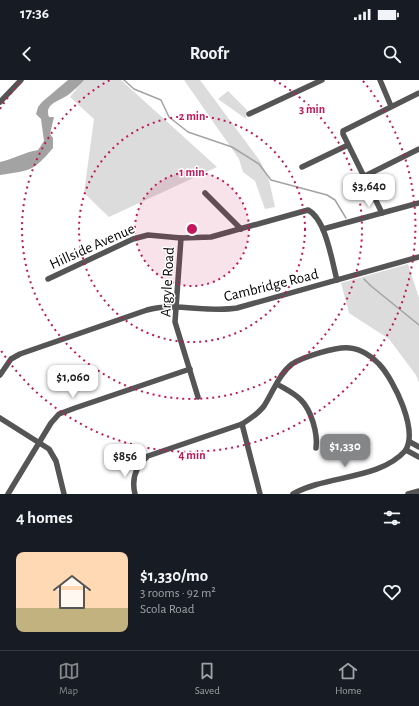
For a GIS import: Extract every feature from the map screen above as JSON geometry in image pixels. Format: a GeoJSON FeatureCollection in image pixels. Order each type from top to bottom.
{"type":"FeatureCollection","features":[{"type":"Feature","properties":{"kind":"street"},"geometry":{"type":"LineString","coordinates":[[0,102],[21,80]]}},
{"type":"Feature","properties":{"kind":"street"},"geometry":{"type":"LineString","coordinates":[[249,114],[322,80]]}},
{"type":"Feature","properties":{"kind":"street"},"geometry":{"type":"LineString","coordinates":[[380,80],[391,106]]}},
{"type":"Feature","properties":{"kind":"street"},"geometry":{"type":"LineString","coordinates":[[382,213],[363,177],[343,134],[343,130],[419,93]]}},
{"type":"Feature","properties":{"kind":"street"},"geometry":{"type":"LineString","coordinates":[[302,167],[348,145]]}},
{"type":"Feature","properties":{"kind":"street"},"geometry":{"type":"LineString","coordinates":[[363,177],[419,149]]}},
{"type":"Feature","properties":{"kind":"street"},"geometry":{"type":"LineString","coordinates":[[206,193],[240,229]]}},
{"type":"Feature","properties":{"kind":"street"},"geometry":{"type":"LineString","coordinates":[[337,280],[323,229],[419,203]]}},
{"type":"Feature","properties":{"kind":"street","name":"Hillside Avenue"},"geometry":{"type":"LineString","coordinates":[[48,279],[139,237],[148,235],[181,238],[211,237],[300,212],[310,211],[319,221],[323,229]]}},
{"type":"Feature","properties":{"kind":"street","name":"Argyle Road"},"geometry":{"type":"LineString","coordinates":[[181,238],[175,322],[198,397]]}},
{"type":"Feature","properties":{"kind":"street","name":"Cambridge Road"},"geometry":{"type":"LineString","coordinates":[[0,375],[11,359],[20,354],[147,310],[162,307],[222,310],[419,257]]}},
{"type":"Feature","properties":{"kind":"street"},"geometry":{"type":"LineString","coordinates":[[136,494],[134,477],[139,463],[148,456],[242,424],[254,416],[263,407],[285,370],[300,360],[341,348],[350,348],[361,351],[379,363],[396,387],[408,421],[411,433],[410,442],[406,450],[395,460],[382,467],[313,485],[293,494]]}},
{"type":"Feature","properties":{"kind":"street"},"geometry":{"type":"LineString","coordinates":[[8,494],[55,418],[64,412],[190,369]]}},
{"type":"Feature","properties":{"kind":"street"},"geometry":{"type":"LineString","coordinates":[[277,384],[298,397],[305,406],[315,430],[316,448]]}},
{"type":"Feature","properties":{"kind":"street"},"geometry":{"type":"LineString","coordinates":[[0,418],[49,449],[55,457],[64,494]]}},
{"type":"Feature","properties":{"kind":"street"},"geometry":{"type":"LineString","coordinates":[[242,424],[260,494]]}},
{"type":"Feature","properties":{"kind":"street"},"geometry":{"type":"LineString","coordinates":[[410,442],[419,447]]}},
{"type":"Feature","properties":{"kind":"street"},"geometry":{"type":"LineString","coordinates":[[406,450],[419,457]]}},
{"type":"Feature","properties":{"kind":"street"},"geometry":{"type":"LineString","coordinates":[[408,494],[419,491]]}},
{"type":"Feature","properties":{"kind":"shaded area"},"geometry":{"type":"Polygon","coordinates":[[[68,80],[84,80],[68,95],[51,105],[49,108],[49,117],[54,117],[50,134],[53,138],[53,148],[40,162],[30,169],[0,175],[0,162],[38,150],[44,141],[41,119],[36,114],[38,107],[68,80]]]}},
{"type":"Feature","properties":{"kind":"shaded area"},"geometry":{"type":"Polygon","coordinates":[[[84,80],[121,80],[217,167],[109,217],[84,193],[94,119],[70,97],[84,80]]]}},
{"type":"Feature","properties":{"kind":"shaded area"},"geometry":{"type":"Polygon","coordinates":[[[184,80],[200,80],[260,161],[269,180],[275,207],[265,209],[255,181],[243,172],[239,159],[184,80]]]}},
{"type":"Feature","properties":{"kind":"shaded area"},"geometry":{"type":"Polygon","coordinates":[[[228,91],[247,110],[246,119],[218,99],[228,91]]]}},
{"type":"Feature","properties":{"kind":"shaded area"},"geometry":{"type":"Polygon","coordinates":[[[408,264],[419,298],[419,383],[416,375],[389,339],[349,313],[341,283],[408,264]]]}},
{"type":"Feature","properties":{"kind":"waterway"},"geometry":{"type":"LineString","coordinates":[[124,80],[134,89],[161,100],[169,117],[188,132],[232,147],[259,164],[271,180],[327,195],[335,200],[346,218]]}},
{"type":"Feature","properties":{"kind":"waterway"},"geometry":{"type":"LineString","coordinates":[[364,279],[419,325]]}}]}
